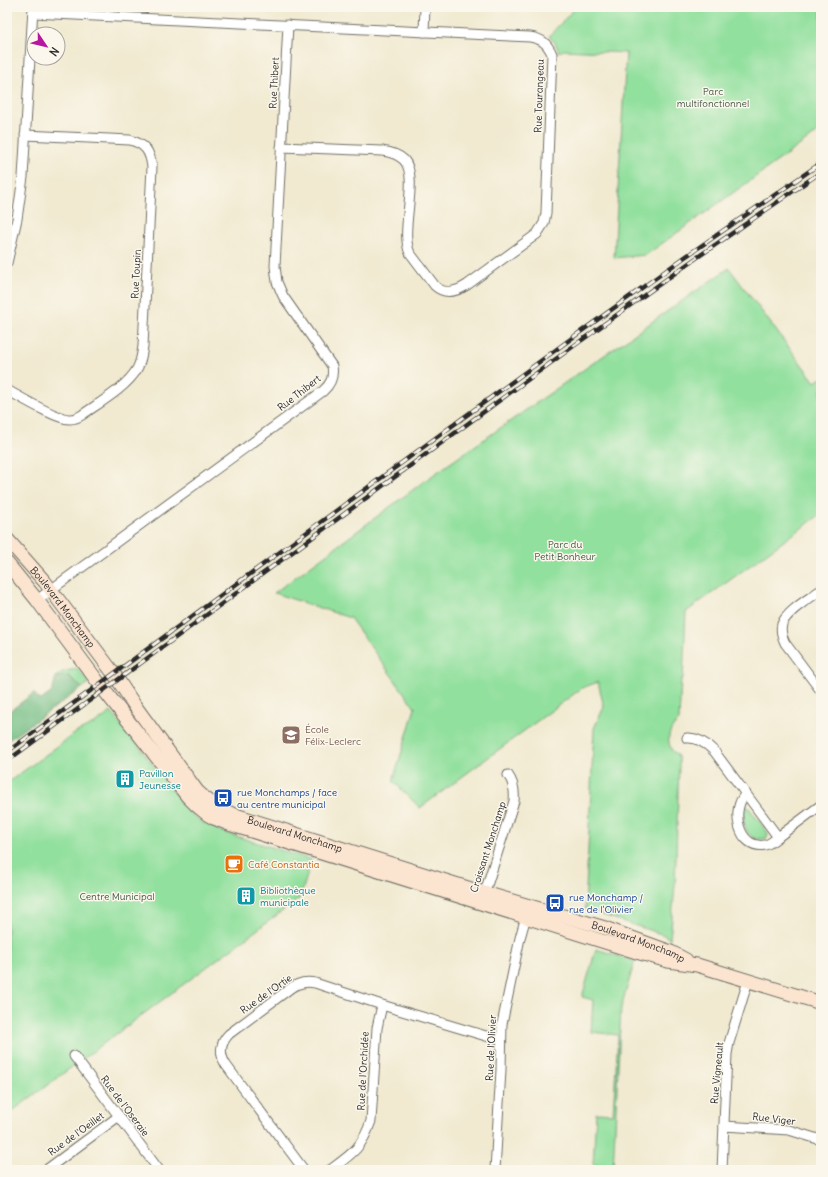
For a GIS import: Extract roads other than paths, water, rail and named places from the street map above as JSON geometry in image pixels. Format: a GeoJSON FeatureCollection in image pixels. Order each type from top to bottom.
{"type":"FeatureCollection","features":[{"type":"Feature","properties":{"kind":"street"},"geometry":{"type":"LineString","coordinates":[[424,32],[425,7]]}},
{"type":"Feature","properties":{"kind":"street"},"geometry":{"type":"LineString","coordinates":[[7,262],[23,177],[33,10]]}},
{"type":"Feature","properties":{"kind":"street","name":"Rue Tourangeau"},"geometry":{"type":"LineString","coordinates":[[33,10],[288,26],[530,37],[538,38],[544,41],[549,46],[552,54],[545,218],[541,229],[537,234],[461,289],[451,292],[439,290],[410,253],[407,236],[410,175],[408,165],[400,156],[390,152],[281,147]]}},
{"type":"Feature","properties":{"kind":"street","name":"Rue Thibert"},"geometry":{"type":"LineString","coordinates":[[37,600],[323,391],[330,384],[333,372],[332,366],[286,301],[277,282],[275,266],[288,26]]}},
{"type":"Feature","properties":{"kind":"street","name":"Rue Toupin"},"geometry":{"type":"LineString","coordinates":[[7,390],[57,416],[71,419],[77,418],[128,381],[137,369],[144,346],[152,167],[147,150],[140,144],[130,140],[25,135]]}},
{"type":"Feature","properties":{"kind":"street","name":"Boulevard Monchamp"},"geometry":{"type":"LineString","coordinates":[[7,539],[36,570],[114,674],[135,706],[197,791],[208,801],[223,811],[483,898]]}},
{"type":"Feature","properties":{"kind":"street","name":"Boulevard Monchamp"},"geometry":{"type":"LineString","coordinates":[[7,563],[181,788],[196,805],[214,818],[228,824],[528,911],[605,928],[671,952],[697,965],[821,1003]]}},
{"type":"Feature","properties":{"kind":"street"},"geometry":{"type":"LineString","coordinates":[[821,590],[788,615],[782,624],[781,630],[785,643],[821,692]]}},
{"type":"Feature","properties":{"kind":"street"},"geometry":{"type":"LineString","coordinates":[[687,738],[697,739],[704,742],[714,751],[778,837]]}},
{"type":"Feature","properties":{"kind":"street","name":"Croissant Monchamp"},"geometry":{"type":"LineString","coordinates":[[483,898],[514,801],[515,795],[513,784],[508,775]]}},
{"type":"Feature","properties":{"kind":"street"},"geometry":{"type":"LineString","coordinates":[[746,794],[741,800],[739,807],[741,832],[745,839],[758,845],[769,843],[821,805]]}},
{"type":"Feature","properties":{"kind":"street","name":"Rue de l'Olivier"},"geometry":{"type":"LineString","coordinates":[[495,1170],[501,1070],[502,1024],[520,938],[528,911]]}},
{"type":"Feature","properties":{"kind":"street","name":"Rue Vigneault"},"geometry":{"type":"LineString","coordinates":[[722,1170],[727,1054],[748,981]]}},
{"type":"Feature","properties":{"kind":"street","name":"Rue de l'Ortie"},"geometry":{"type":"LineString","coordinates":[[304,1170],[226,1065],[221,1053],[222,1043],[229,1034],[292,987],[303,982],[315,983],[382,1005],[501,1040]]}},
{"type":"Feature","properties":{"kind":"street","name":"Rue de l'Orchidée"},"geometry":{"type":"LineString","coordinates":[[330,1170],[358,1148],[366,1135],[371,1121],[376,1028],[382,1005]]}},
{"type":"Feature","properties":{"kind":"street","name":"Rue de l'Oseraie"},"geometry":{"type":"LineString","coordinates":[[74,1056],[159,1170]]}},
{"type":"Feature","properties":{"kind":"street","name":"Rue de l'Oeillet"},"geometry":{"type":"LineString","coordinates":[[46,1170],[119,1116]]}},
{"type":"Feature","properties":{"kind":"street","name":"Rue Viger"},"geometry":{"type":"LineString","coordinates":[[724,1126],[789,1130],[821,1140]]}},
{"type":"Feature","properties":{"kind":"railway"},"geometry":{"type":"LineString","coordinates":[[7,752],[572,338],[685,257],[821,163]]}},
{"type":"Feature","properties":{"kind":"railway"},"geometry":{"type":"LineString","coordinates":[[7,761],[575,345],[689,263],[821,172]]}},
{"type":"Feature","properties":{"kind":"place","name":"École Félix-Leclerc"},"geometry":{"type":"Point","coordinates":[291,735]}},
{"type":"Feature","properties":{"kind":"place","name":"Pavillon Jeunesse"},"geometry":{"type":"Point","coordinates":[125,779]}},
{"type":"Feature","properties":{"kind":"place","name":"rue Monchamps / face au centre municipal"},"geometry":{"type":"Point","coordinates":[223,798]}},
{"type":"Feature","properties":{"kind":"place","name":"Café Constantia"},"geometry":{"type":"Point","coordinates":[234,864]}},
{"type":"Feature","properties":{"kind":"place","name":"Bibliothèque municipale"},"geometry":{"type":"Point","coordinates":[246,896]}},
{"type":"Feature","properties":{"kind":"place","name":"rue Monchamp / rue de l'Olivier"},"geometry":{"type":"Point","coordinates":[555,903]}},
{"type":"Feature","properties":{"kind":"park label","name":"Parc multifonctionnel"},"geometry":{"type":"Point","coordinates":[713,96]}},
{"type":"Feature","properties":{"kind":"park label","name":"Parc du Petit Bonheur"},"geometry":{"type":"Point","coordinates":[565,550]}},
{"type":"Feature","properties":{"kind":"park label","name":"Centre Municipal"},"geometry":{"type":"Point","coordinates":[117,896]}}]}
